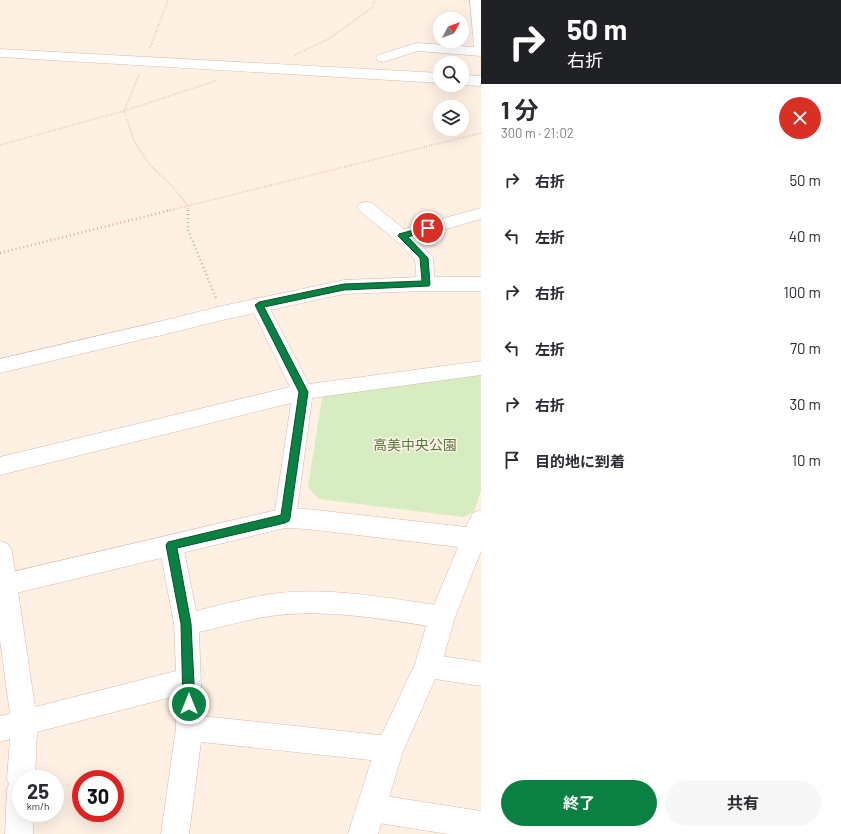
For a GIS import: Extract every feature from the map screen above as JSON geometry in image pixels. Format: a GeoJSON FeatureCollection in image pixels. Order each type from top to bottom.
{"type":"FeatureCollection","features":[{"type":"Feature","properties":{"kind":"street"},"geometry":{"type":"LineString","coordinates":[[382,58],[417,47],[481,51],[477,0]]}},
{"type":"Feature","properties":{"kind":"street"},"geometry":{"type":"LineString","coordinates":[[0,53],[433,78]]}},
{"type":"Feature","properties":{"kind":"street"},"geometry":{"type":"LineString","coordinates":[[469,80],[481,81]]}},
{"type":"Feature","properties":{"kind":"street"},"geometry":{"type":"LineString","coordinates":[[366,207],[402,236],[424,258],[426,284]]}},
{"type":"Feature","properties":{"kind":"street"},"geometry":{"type":"LineString","coordinates":[[402,236],[481,213]]}},
{"type":"Feature","properties":{"kind":"street"},"geometry":{"type":"LineString","coordinates":[[0,366],[222,313],[344,287],[426,284],[481,284]]}},
{"type":"Feature","properties":{"kind":"street"},"geometry":{"type":"LineString","coordinates":[[259,305],[303,392],[285,518]]}},
{"type":"Feature","properties":{"kind":"street"},"geometry":{"type":"LineString","coordinates":[[0,466],[303,392],[481,368]]}},
{"type":"Feature","properties":{"kind":"street"},"geometry":{"type":"LineString","coordinates":[[3,585],[285,518],[479,532],[442,617],[428,666],[389,749],[363,834]]}},
{"type":"Feature","properties":{"kind":"street"},"geometry":{"type":"LineString","coordinates":[[171,545],[186,624],[189,680],[189,728],[175,834]]}},
{"type":"Feature","properties":{"kind":"street"},"geometry":{"type":"LineString","coordinates":[[0,551],[12,725],[20,770]]}},
{"type":"Feature","properties":{"kind":"street"},"geometry":{"type":"LineString","coordinates":[[186,624],[271,605],[317,603],[348,604],[442,617]]}},
{"type":"Feature","properties":{"kind":"street"},"geometry":{"type":"LineString","coordinates":[[428,666],[481,674]]}},
{"type":"Feature","properties":{"kind":"street"},"geometry":{"type":"LineString","coordinates":[[12,725],[189,680]]}},
{"type":"Feature","properties":{"kind":"street"},"geometry":{"type":"LineString","coordinates":[[189,728],[389,749]]}},
{"type":"Feature","properties":{"kind":"street"},"geometry":{"type":"LineString","coordinates":[[372,808],[481,825]]}},
{"type":"Feature","properties":{"kind":"street"},"geometry":{"type":"LineString","coordinates":[[19,834],[20,822]]}},
{"type":"Feature","properties":{"kind":"path"},"geometry":{"type":"LineString","coordinates":[[168,0],[124,111],[134,141],[150,165],[174,188],[188,206],[188,230],[222,313]]}},
{"type":"Feature","properties":{"kind":"path"},"geometry":{"type":"LineString","coordinates":[[273,69],[282,60],[330,38],[373,7],[375,0]]}},
{"type":"Feature","properties":{"kind":"path"},"geometry":{"type":"LineString","coordinates":[[0,145],[124,111],[225,78],[232,66]]}},
{"type":"Feature","properties":{"kind":"path"},"geometry":{"type":"LineString","coordinates":[[0,253],[481,133]]}},
{"type":"Feature","properties":{"kind":"green space","name":"高美中央公園"},"geometry":{"type":"Polygon","coordinates":[[[481,371],[481,490],[474,512],[464,517],[319,499],[308,487],[322,398],[330,392],[481,371]]]}},
{"type":"Feature","properties":{"kind":"route"},"geometry":{"type":"LineString","coordinates":[[189,704],[186,624],[171,545],[285,518],[303,392],[259,305],[344,287],[426,284],[424,258],[402,236],[428,228]]}}]}
